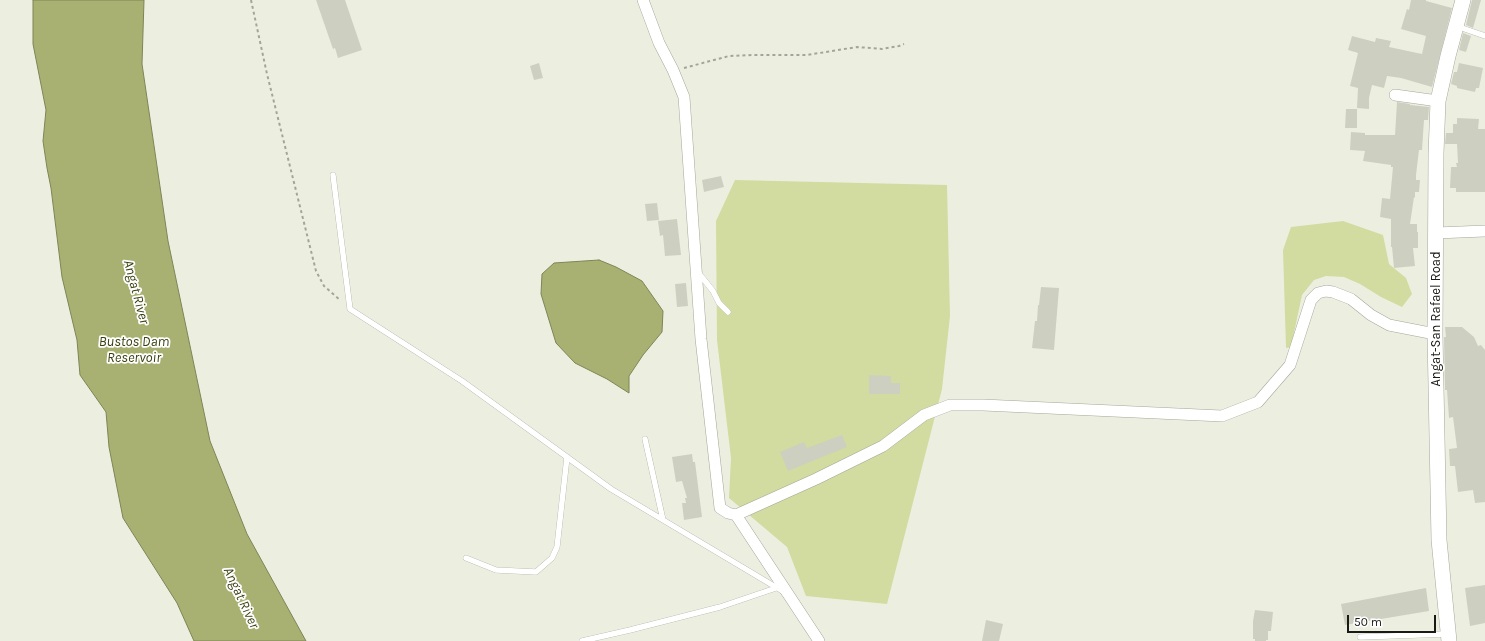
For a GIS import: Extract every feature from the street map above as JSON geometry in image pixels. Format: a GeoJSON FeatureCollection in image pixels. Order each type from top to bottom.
{"type":"FeatureCollection","features":[{"type":"Feature","properties":{"kind":"main road","name":"Angat-San Rafael Road"},"geometry":{"type":"LineString","coordinates":[[1448,638],[1439,540],[1435,334],[1438,101],[1463,0]]}},
{"type":"Feature","properties":{"kind":"street"},"geometry":{"type":"LineString","coordinates":[[643,0],[659,43],[673,70],[684,97],[701,339],[720,508],[728,513],[736,515],[883,446],[924,415],[950,405],[983,404],[1222,416],[1258,402],[1290,365],[1311,300],[1318,293],[1326,291],[1333,292],[1350,299],[1371,315],[1389,325],[1435,334]]}},
{"type":"Feature","properties":{"kind":"street"},"geometry":{"type":"LineString","coordinates":[[1395,95],[1438,101]]}},
{"type":"Feature","properties":{"kind":"street"},"geometry":{"type":"LineString","coordinates":[[1436,233],[1485,231]]}},
{"type":"Feature","properties":{"kind":"street"},"geometry":{"type":"LineString","coordinates":[[736,515],[819,641]]}},
{"type":"Feature","properties":{"kind":"lane"},"geometry":{"type":"LineString","coordinates":[[1456,26],[1485,36]]}},
{"type":"Feature","properties":{"kind":"lane"},"geometry":{"type":"LineString","coordinates":[[332,175],[350,309],[462,381],[611,489],[789,595]]}},
{"type":"Feature","properties":{"kind":"lane"},"geometry":{"type":"LineString","coordinates":[[696,270],[705,279],[719,303],[728,312]]}},
{"type":"Feature","properties":{"kind":"lane"},"geometry":{"type":"LineString","coordinates":[[645,439],[663,520]]}},
{"type":"Feature","properties":{"kind":"lane"},"geometry":{"type":"LineString","coordinates":[[466,558],[496,570],[536,572],[552,558],[557,548],[568,457]]}},
{"type":"Feature","properties":{"kind":"lane"},"geometry":{"type":"LineString","coordinates":[[582,641],[720,607],[776,588]]}},
{"type":"Feature","properties":{"kind":"lane"},"geometry":{"type":"LineString","coordinates":[[1360,637],[1448,638]]}},
{"type":"Feature","properties":{"kind":"path"},"geometry":{"type":"LineString","coordinates":[[250,0],[316,271],[324,286],[350,309]]}},
{"type":"Feature","properties":{"kind":"path"},"geometry":{"type":"LineString","coordinates":[[673,70],[729,56],[752,54],[807,55],[857,47],[882,49],[904,44]]}},
{"type":"Feature","properties":{"kind":"shaded area"},"geometry":{"type":"Polygon","coordinates":[[[735,180],[947,185],[950,316],[942,389],[887,604],[806,596],[787,547],[729,498],[731,458],[717,340],[716,221],[735,180]]]}},
{"type":"Feature","properties":{"kind":"shaded area"},"geometry":{"type":"Polygon","coordinates":[[[1343,221],[1383,235],[1389,264],[1406,278],[1412,294],[1402,307],[1344,277],[1326,276],[1314,280],[1302,295],[1291,347],[1286,348],[1283,250],[1291,227],[1343,221]]]}},
{"type":"Feature","properties":{"kind":"water","name":"Bustos Dam Reservoir"},"geometry":{"type":"Polygon","coordinates":[[[33,0],[144,0],[142,64],[168,241],[210,441],[247,534],[306,641],[194,641],[177,603],[123,518],[109,447],[106,412],[80,375],[77,340],[62,277],[51,188],[43,141],[46,110],[33,44],[33,0]]]}},
{"type":"Feature","properties":{"kind":"water"},"geometry":{"type":"Polygon","coordinates":[[[599,260],[642,281],[663,311],[662,332],[643,355],[629,376],[629,393],[607,379],[575,363],[556,343],[541,294],[542,274],[554,263],[599,260]]]}},
{"type":"Feature","properties":{"kind":"building"},"geometry":{"type":"Polygon","coordinates":[[[316,0],[345,0],[362,50],[338,58],[335,48],[333,49],[316,0]]]}},
{"type":"Feature","properties":{"kind":"building"},"geometry":{"type":"Polygon","coordinates":[[[1411,0],[1426,0],[1452,8],[1432,87],[1401,78],[1387,76],[1384,88],[1372,85],[1369,98],[1369,109],[1357,108],[1358,88],[1350,86],[1358,53],[1348,50],[1352,36],[1375,42],[1376,38],[1391,41],[1389,47],[1422,54],[1426,36],[1401,29],[1407,9],[1409,10],[1411,0]]]}},
{"type":"Feature","properties":{"kind":"building"},"geometry":{"type":"Polygon","coordinates":[[[1472,0],[1481,0],[1473,28],[1466,25],[1472,0]]]}},
{"type":"Feature","properties":{"kind":"building"},"geometry":{"type":"Polygon","coordinates":[[[1463,33],[1471,36],[1466,52],[1459,50],[1463,33]]]}},
{"type":"Feature","properties":{"kind":"building"},"geometry":{"type":"Polygon","coordinates":[[[539,63],[543,78],[534,80],[530,66],[539,63]]]}},
{"type":"Feature","properties":{"kind":"building"},"geometry":{"type":"Polygon","coordinates":[[[1459,63],[1483,68],[1479,88],[1476,88],[1475,92],[1457,88],[1457,86],[1451,84],[1454,72],[1457,72],[1459,63]]]}},
{"type":"Feature","properties":{"kind":"building"},"geometry":{"type":"Polygon","coordinates":[[[1397,102],[1429,107],[1428,120],[1424,120],[1422,150],[1419,150],[1416,175],[1416,180],[1420,180],[1419,192],[1415,192],[1410,224],[1417,224],[1418,232],[1418,248],[1413,248],[1415,266],[1394,268],[1391,247],[1391,219],[1380,217],[1382,198],[1390,199],[1393,167],[1391,167],[1391,165],[1363,161],[1365,151],[1350,150],[1351,132],[1365,133],[1365,135],[1395,135],[1397,102]]]}},
{"type":"Feature","properties":{"kind":"building"},"geometry":{"type":"Polygon","coordinates":[[[1346,109],[1357,109],[1357,128],[1345,128],[1346,109]]]}},
{"type":"Feature","properties":{"kind":"building"},"geometry":{"type":"Polygon","coordinates":[[[1457,118],[1479,119],[1478,129],[1485,129],[1485,192],[1456,192],[1456,188],[1450,188],[1451,167],[1457,167],[1456,163],[1458,163],[1457,144],[1445,144],[1446,133],[1453,133],[1453,124],[1457,124],[1457,118]]]}},
{"type":"Feature","properties":{"kind":"building"},"geometry":{"type":"Polygon","coordinates":[[[721,176],[724,187],[704,192],[702,180],[721,176]]]}},
{"type":"Feature","properties":{"kind":"building"},"geometry":{"type":"Polygon","coordinates":[[[657,203],[659,220],[647,221],[645,204],[657,203]]]}},
{"type":"Feature","properties":{"kind":"building"},"geometry":{"type":"Polygon","coordinates":[[[677,219],[681,255],[665,256],[663,235],[660,236],[658,221],[677,219]]]}},
{"type":"Feature","properties":{"kind":"building"},"geometry":{"type":"Polygon","coordinates":[[[686,283],[688,306],[677,307],[675,284],[686,283]]]}},
{"type":"Feature","properties":{"kind":"building"},"geometry":{"type":"Polygon","coordinates":[[[1041,287],[1059,288],[1054,350],[1032,348],[1041,287]]]}},
{"type":"Feature","properties":{"kind":"building"},"geometry":{"type":"Polygon","coordinates":[[[1445,327],[1462,327],[1474,337],[1478,346],[1481,345],[1485,350],[1485,502],[1475,503],[1473,490],[1458,492],[1455,466],[1450,466],[1449,449],[1457,448],[1453,417],[1449,418],[1447,390],[1445,390],[1445,327]]]}},
{"type":"Feature","properties":{"kind":"building"},"geometry":{"type":"Polygon","coordinates":[[[869,375],[891,376],[891,383],[900,383],[900,394],[869,394],[869,375]]]}},
{"type":"Feature","properties":{"kind":"building"},"geometry":{"type":"Polygon","coordinates":[[[842,435],[847,447],[788,471],[780,452],[804,442],[807,448],[842,435]]]}},
{"type":"Feature","properties":{"kind":"building"},"geometry":{"type":"Polygon","coordinates":[[[692,454],[693,462],[695,462],[702,517],[684,520],[682,503],[686,503],[685,498],[687,498],[682,481],[676,482],[672,457],[692,454]]]}},
{"type":"Feature","properties":{"kind":"building"},"geometry":{"type":"Polygon","coordinates":[[[1485,585],[1485,623],[1470,626],[1465,588],[1485,585]]]}},
{"type":"Feature","properties":{"kind":"building"},"geometry":{"type":"Polygon","coordinates":[[[1426,588],[1429,611],[1345,625],[1341,604],[1426,588]]]}},
{"type":"Feature","properties":{"kind":"building"},"geometry":{"type":"Polygon","coordinates":[[[1255,610],[1273,612],[1271,631],[1268,631],[1268,640],[1266,641],[1255,641],[1255,639],[1253,639],[1253,621],[1255,610]]]}},
{"type":"Feature","properties":{"kind":"building"},"geometry":{"type":"Polygon","coordinates":[[[986,620],[1003,624],[999,641],[982,641],[986,620]]]}},
{"type":"Feature","properties":{"kind":"water label","name":"Angat River"},"geometry":{"type":"Point","coordinates":[136,292]}},
{"type":"Feature","properties":{"kind":"water label","name":"Angat River"},"geometry":{"type":"Point","coordinates":[241,598]}}]}
